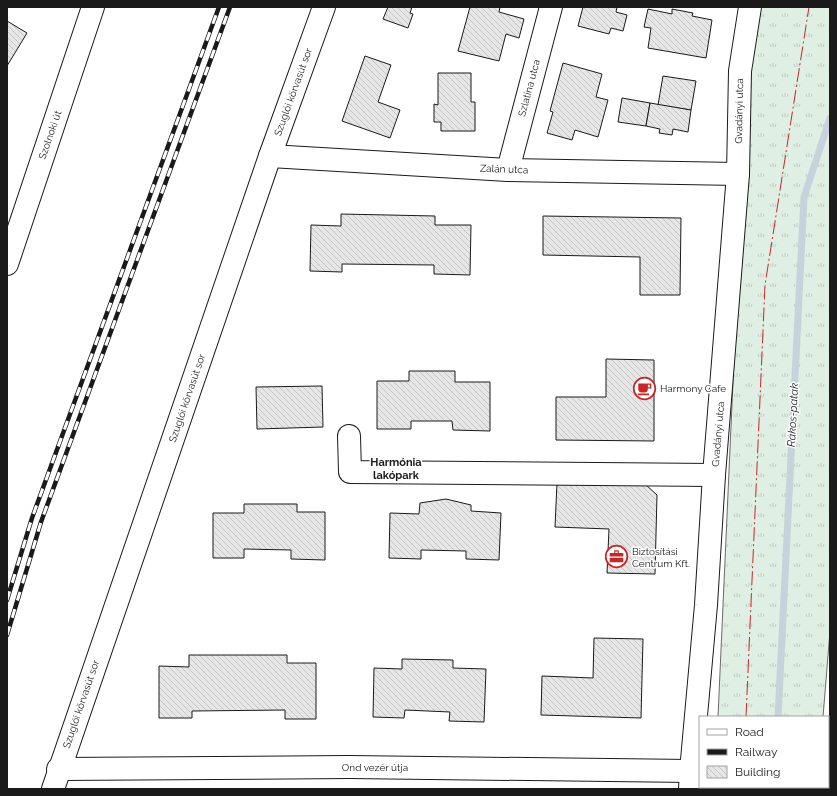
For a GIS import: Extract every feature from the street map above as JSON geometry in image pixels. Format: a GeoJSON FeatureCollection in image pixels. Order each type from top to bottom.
{"type":"FeatureCollection","features":[{"type":"Feature","properties":{"kind":"street","name":"Szolnoki út"},"geometry":{"type":"LineString","coordinates":[[7,264],[93,7]]}},
{"type":"Feature","properties":{"kind":"street","name":"Szuglói körvasút sor"},"geometry":{"type":"LineString","coordinates":[[56,779],[270,156],[324,7]]}},
{"type":"Feature","properties":{"kind":"street","name":"Szlatina utca"},"geometry":{"type":"LineString","coordinates":[[508,170],[551,7]]}},
{"type":"Feature","properties":{"kind":"street","name":"Gvadányi utca"},"geometry":{"type":"LineString","coordinates":[[690,780],[706,605],[714,475],[738,174],[740,71],[750,7]]}},
{"type":"Feature","properties":{"kind":"street","name":"Zalán utca"},"geometry":{"type":"LineString","coordinates":[[270,156],[508,170],[738,174]]}},
{"type":"Feature","properties":{"kind":"street"},"geometry":{"type":"LineString","coordinates":[[349,436],[350,472],[714,475]]}},
{"type":"Feature","properties":{"kind":"street","name":"Ond vezér útja"},"geometry":{"type":"LineString","coordinates":[[56,779],[349,767],[690,780]]}},
{"type":"Feature","properties":{"kind":"green space"},"geometry":{"type":"Polygon","coordinates":[[[757,7],[830,7],[830,631],[823,716],[718,716],[746,92],[757,7]]]}},
{"type":"Feature","properties":{"kind":"green space"},"geometry":{"type":"Polygon","coordinates":[[[717,788],[818,788],[818,789],[717,788]]]}},
{"type":"Feature","properties":{"kind":"building"},"geometry":{"type":"Polygon","coordinates":[[[388,7],[412,7],[410,13],[413,14],[408,28],[383,19],[388,7]]]}},
{"type":"Feature","properties":{"kind":"building"},"geometry":{"type":"Polygon","coordinates":[[[470,7],[500,7],[499,12],[524,19],[519,38],[506,34],[499,61],[458,51],[470,7]]]}},
{"type":"Feature","properties":{"kind":"building"},"geometry":{"type":"Polygon","coordinates":[[[583,7],[617,7],[616,12],[627,15],[623,31],[611,28],[609,34],[578,26],[583,7]]]}},
{"type":"Feature","properties":{"kind":"building"},"geometry":{"type":"Polygon","coordinates":[[[648,9],[672,14],[672,9],[693,13],[692,16],[712,20],[706,58],[648,48],[651,28],[644,27],[648,9]]]}},
{"type":"Feature","properties":{"kind":"building"},"geometry":{"type":"Polygon","coordinates":[[[7,21],[27,33],[7,66],[7,21]]]}},
{"type":"Feature","properties":{"kind":"building"},"geometry":{"type":"Polygon","coordinates":[[[365,56],[391,65],[378,102],[400,110],[390,138],[342,121],[365,56]]]}},
{"type":"Feature","properties":{"kind":"building"},"geometry":{"type":"Polygon","coordinates":[[[563,63],[602,74],[596,97],[608,100],[598,137],[575,130],[572,140],[547,133],[553,112],[550,111],[563,63]]]}},
{"type":"Feature","properties":{"kind":"building"},"geometry":{"type":"Polygon","coordinates":[[[438,73],[471,73],[471,102],[475,102],[475,131],[441,131],[441,122],[434,122],[434,104],[438,105],[438,73]]]}},
{"type":"Feature","properties":{"kind":"building"},"geometry":{"type":"Polygon","coordinates":[[[663,76],[696,81],[691,110],[658,105],[663,76]]]}},
{"type":"Feature","properties":{"kind":"building"},"geometry":{"type":"Polygon","coordinates":[[[622,98],[650,103],[646,126],[618,122],[622,98]]]}},
{"type":"Feature","properties":{"kind":"building"},"geometry":{"type":"Polygon","coordinates":[[[650,103],[691,110],[688,132],[673,129],[672,135],[659,133],[660,129],[646,126],[650,103]]]}},
{"type":"Feature","properties":{"kind":"building"},"geometry":{"type":"Polygon","coordinates":[[[341,214],[435,216],[435,225],[471,225],[470,275],[434,274],[434,265],[342,264],[342,272],[310,271],[311,225],[341,226],[341,214]]]}},
{"type":"Feature","properties":{"kind":"building"},"geometry":{"type":"Polygon","coordinates":[[[543,216],[681,218],[680,295],[640,295],[640,257],[543,255],[543,216]]]}},
{"type":"Feature","properties":{"kind":"building"},"geometry":{"type":"Polygon","coordinates":[[[606,359],[654,360],[654,441],[556,440],[556,397],[606,397],[606,359]]]}},
{"type":"Feature","properties":{"kind":"building"},"geometry":{"type":"Polygon","coordinates":[[[409,371],[455,371],[455,382],[490,382],[490,431],[453,430],[452,421],[411,421],[411,429],[377,429],[377,381],[409,381],[409,371]]]}},
{"type":"Feature","properties":{"kind":"building"},"geometry":{"type":"Polygon","coordinates":[[[322,386],[323,427],[257,429],[256,387],[322,386]]]}},
{"type":"Feature","properties":{"kind":"building"},"geometry":{"type":"Polygon","coordinates":[[[557,483],[645,484],[657,495],[655,574],[607,573],[609,529],[555,527],[557,483]]]}},
{"type":"Feature","properties":{"kind":"building"},"geometry":{"type":"Polygon","coordinates":[[[446,499],[471,505],[471,511],[501,513],[499,560],[466,559],[466,551],[421,550],[421,559],[389,558],[390,513],[419,514],[420,503],[446,499]]]}},
{"type":"Feature","properties":{"kind":"building"},"geometry":{"type":"Polygon","coordinates":[[[244,504],[297,504],[297,512],[325,512],[325,560],[291,559],[291,550],[244,549],[244,558],[213,558],[213,513],[244,513],[244,504]]]}},
{"type":"Feature","properties":{"kind":"building"},"geometry":{"type":"Polygon","coordinates":[[[594,638],[643,639],[641,718],[541,715],[542,676],[593,678],[594,638]]]}},
{"type":"Feature","properties":{"kind":"building"},"geometry":{"type":"Polygon","coordinates":[[[189,655],[287,655],[287,663],[316,663],[316,719],[285,719],[285,710],[192,711],[192,718],[159,718],[159,666],[189,667],[189,655]]]}},
{"type":"Feature","properties":{"kind":"building"},"geometry":{"type":"Polygon","coordinates":[[[402,659],[453,660],[453,668],[486,669],[484,722],[449,721],[450,712],[405,710],[404,718],[373,717],[374,668],[402,669],[402,659]]]}},
{"type":"Feature","properties":{"kind":"waterway","name":"Rákos-patak"},"geometry":{"type":"LineString","coordinates":[[778,716],[804,197],[830,118]]}},
{"type":"Feature","properties":{"kind":"railway"},"geometry":{"type":"LineString","coordinates":[[7,600],[32,518],[219,7]]}},
{"type":"Feature","properties":{"kind":"railway"},"geometry":{"type":"LineString","coordinates":[[7,635],[41,522],[230,7]]}},
{"type":"Feature","properties":{"kind":"power"},"geometry":{"type":"LineString","coordinates":[[746,716],[765,285],[809,7]]}},
{"type":"Feature","properties":{"kind":"place","name":"Harmony Cafe"},"geometry":{"type":"Point","coordinates":[644,388]}},
{"type":"Feature","properties":{"kind":"place","name":"Biztosítási Centrum Kft."},"geometry":{"type":"Point","coordinates":[616,557]}},
{"type":"Feature","properties":{"kind":"district","name":"Harmónia lakópark"},"geometry":{"type":"Point","coordinates":[396,468]}}]}
